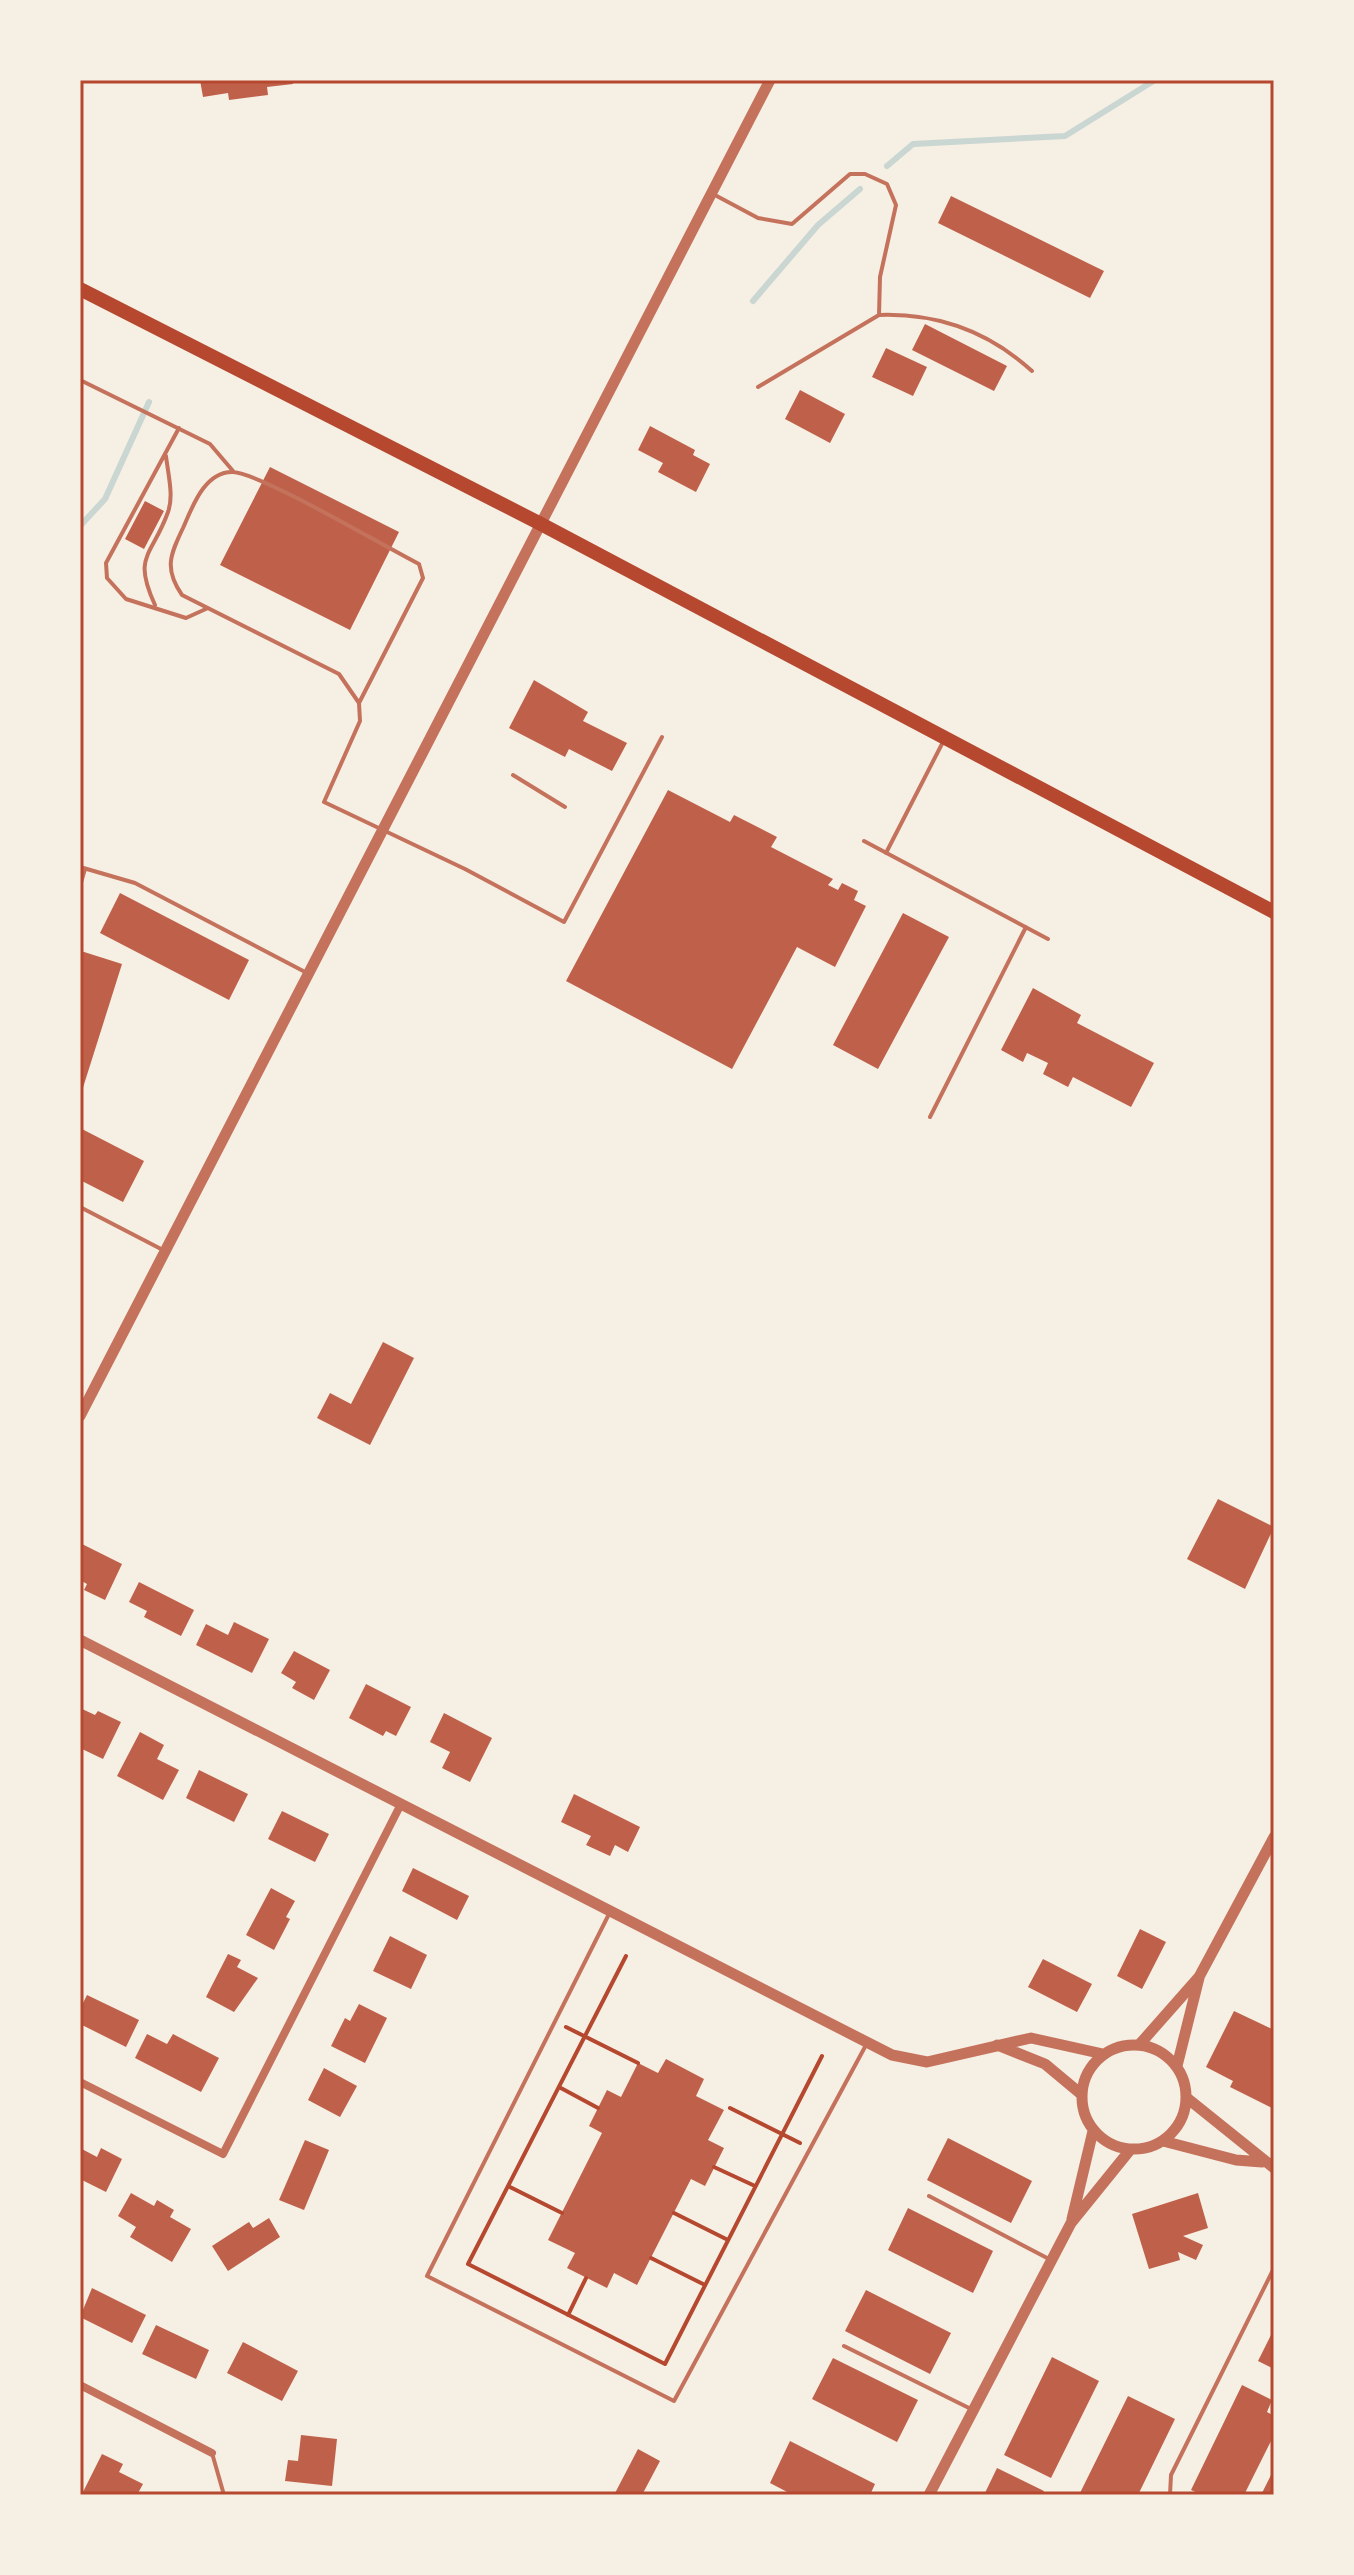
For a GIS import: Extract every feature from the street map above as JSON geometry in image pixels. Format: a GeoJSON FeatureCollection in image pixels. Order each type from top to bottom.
{"type":"FeatureCollection","features":[{"type":"Feature","properties":{"kind":"main road"},"geometry":{"type":"LineString","coordinates":[[81,291],[539,523],[1274,912]]}},
{"type":"Feature","properties":{"kind":"street"},"geometry":{"type":"LineString","coordinates":[[80,1416],[770,80]]}},
{"type":"Feature","properties":{"kind":"street"},"geometry":{"type":"LineString","coordinates":[[80,1640],[892,2055],[927,2062],[1031,2038],[1103,2054]]}},
{"type":"Feature","properties":{"kind":"street"},"geometry":{"type":"LineString","coordinates":[[80,2082],[223,2154],[401,1804]]}},
{"type":"Feature","properties":{"kind":"street"},"geometry":{"type":"LineString","coordinates":[[1139,2045],[1199,1977],[1274,1837]]}},
{"type":"Feature","properties":{"kind":"street"},"geometry":{"type":"LineString","coordinates":[[1199,1977],[1177,2066],[1187,2098],[1245,2143],[1262,2162],[1274,2168]]}},
{"type":"Feature","properties":{"kind":"street"},"geometry":{"type":"LineString","coordinates":[[996,2044],[1045,2064],[1081,2094]]}},
{"type":"Feature","properties":{"kind":"street"},"geometry":{"type":"LineString","coordinates":[[1177,2066],[1153,2048],[1139,2045],[1114,2048],[1103,2054],[1092,2065],[1081,2094],[1086,2120],[1104,2140],[1130,2150],[1147,2148],[1163,2141],[1176,2130],[1187,2098]]}},
{"type":"Feature","properties":{"kind":"street"},"geometry":{"type":"LineString","coordinates":[[1071,2223],[1093,2131]]}},
{"type":"Feature","properties":{"kind":"street"},"geometry":{"type":"LineString","coordinates":[[1163,2141],[1236,2160],[1262,2162]]}},
{"type":"Feature","properties":{"kind":"street"},"geometry":{"type":"LineString","coordinates":[[929,2495],[1071,2223],[1130,2150]]}},
{"type":"Feature","properties":{"kind":"street"},"geometry":{"type":"LineString","coordinates":[[80,2385],[212,2453]]}},
{"type":"Feature","properties":{"kind":"lane"},"geometry":{"type":"LineString","coordinates":[[711,193],[758,218],[792,224],[850,174],[865,174],[887,184],[896,205],[880,277],[879,315]]}},
{"type":"Feature","properties":{"kind":"lane"},"geometry":{"type":"LineString","coordinates":[[758,387],[879,315],[911,314],[953,322],[1008,349],[1032,371]]}},
{"type":"Feature","properties":{"kind":"lane"},"geometry":{"type":"LineString","coordinates":[[80,380],[210,444],[233,471],[263,481],[419,564],[423,578],[359,703],[360,721],[324,802],[465,869],[564,922],[662,737]]}},
{"type":"Feature","properties":{"kind":"lane"},"geometry":{"type":"LineString","coordinates":[[179,428],[166,456],[154,469],[106,563],[107,578],[126,599],[155,605],[186,618],[208,608]]}},
{"type":"Feature","properties":{"kind":"lane"},"geometry":{"type":"LineString","coordinates":[[155,605],[143,579],[144,560],[169,510],[166,456]]}},
{"type":"Feature","properties":{"kind":"lane"},"geometry":{"type":"LineString","coordinates":[[233,471],[213,478],[197,497],[168,560],[171,579],[182,595],[339,674],[359,703]]}},
{"type":"Feature","properties":{"kind":"lane"},"geometry":{"type":"LineString","coordinates":[[886,853],[945,738]]}},
{"type":"Feature","properties":{"kind":"lane"},"geometry":{"type":"LineString","coordinates":[[513,775],[565,807]]}},
{"type":"Feature","properties":{"kind":"lane"},"geometry":{"type":"LineString","coordinates":[[864,841],[1048,939]]}},
{"type":"Feature","properties":{"kind":"lane"},"geometry":{"type":"LineString","coordinates":[[80,886],[82,868],[135,883],[309,974]]}},
{"type":"Feature","properties":{"kind":"lane"},"geometry":{"type":"LineString","coordinates":[[930,1117],[1026,927]]}},
{"type":"Feature","properties":{"kind":"lane"},"geometry":{"type":"LineString","coordinates":[[80,1207],[165,1251]]}},
{"type":"Feature","properties":{"kind":"lane"},"geometry":{"type":"LineString","coordinates":[[610,1911],[427,2276],[674,2401],[867,2043]]}},
{"type":"Feature","properties":{"kind":"lane"},"geometry":{"type":"LineString","coordinates":[[929,2196],[1051,2260]]}},
{"type":"Feature","properties":{"kind":"lane"},"geometry":{"type":"LineString","coordinates":[[1170,2495],[1171,2475],[1274,2268]]}},
{"type":"Feature","properties":{"kind":"lane"},"geometry":{"type":"LineString","coordinates":[[844,2346],[973,2410]]}},
{"type":"Feature","properties":{"kind":"lane"},"geometry":{"type":"LineString","coordinates":[[212,2453],[224,2495]]}},
{"type":"Feature","properties":{"kind":"path"},"geometry":{"type":"LineString","coordinates":[[626,1956],[468,2264],[665,2364],[822,2056]]}},
{"type":"Feature","properties":{"kind":"path"},"geometry":{"type":"LineString","coordinates":[[566,2027],[638,2063]]}},
{"type":"Feature","properties":{"kind":"path"},"geometry":{"type":"LineString","coordinates":[[559,2087],[598,2108]]}},
{"type":"Feature","properties":{"kind":"path"},"geometry":{"type":"LineString","coordinates":[[730,2108],[800,2143]]}},
{"type":"Feature","properties":{"kind":"path"},"geometry":{"type":"LineString","coordinates":[[714,2167],[755,2186]]}},
{"type":"Feature","properties":{"kind":"path"},"geometry":{"type":"LineString","coordinates":[[508,2186],[562,2213]]}},
{"type":"Feature","properties":{"kind":"path"},"geometry":{"type":"LineString","coordinates":[[674,2213],[728,2240]]}},
{"type":"Feature","properties":{"kind":"path"},"geometry":{"type":"LineString","coordinates":[[651,2258],[705,2285]]}},
{"type":"Feature","properties":{"kind":"path"},"geometry":{"type":"LineString","coordinates":[[568,2315],[586,2278]]}},
{"type":"Feature","properties":{"kind":"building"},"geometry":{"type":"Polygon","coordinates":[[[200,80],[292,80],[293,84],[267,87],[268,95],[229,100],[228,93],[203,97],[200,80]]]}},
{"type":"Feature","properties":{"kind":"building"},"geometry":{"type":"Polygon","coordinates":[[[951,196],[1104,271],[1090,298],[938,223],[951,196]]]}},
{"type":"Feature","properties":{"kind":"building"},"geometry":{"type":"Polygon","coordinates":[[[925,324],[1007,366],[994,391],[912,350],[925,324]]]}},
{"type":"Feature","properties":{"kind":"building"},"geometry":{"type":"Polygon","coordinates":[[[886,348],[927,367],[913,396],[872,377],[886,348]]]}},
{"type":"Feature","properties":{"kind":"building"},"geometry":{"type":"Polygon","coordinates":[[[800,390],[845,414],[830,443],[785,419],[800,390]]]}},
{"type":"Feature","properties":{"kind":"building"},"geometry":{"type":"Polygon","coordinates":[[[650,426],[695,450],[693,455],[710,464],[696,492],[658,472],[663,463],[638,450],[650,426]]]}},
{"type":"Feature","properties":{"kind":"building"},"geometry":{"type":"Polygon","coordinates":[[[270,467],[399,532],[350,630],[220,565],[270,467]]]}},
{"type":"Feature","properties":{"kind":"building"},"geometry":{"type":"Polygon","coordinates":[[[145,501],[164,511],[144,549],[125,539],[145,501]]]}},
{"type":"Feature","properties":{"kind":"building"},"geometry":{"type":"Polygon","coordinates":[[[534,680],[588,712],[583,721],[627,743],[612,771],[569,749],[565,757],[509,728],[534,680]]]}},
{"type":"Feature","properties":{"kind":"building"},"geometry":{"type":"Polygon","coordinates":[[[668,790],[730,822],[734,815],[777,837],[771,847],[833,879],[828,885],[838,890],[842,883],[858,891],[854,900],[866,906],[835,967],[797,947],[732,1069],[566,981],[668,790]]]}},
{"type":"Feature","properties":{"kind":"building"},"geometry":{"type":"Polygon","coordinates":[[[120,893],[249,960],[229,1000],[100,933],[120,893]]]}},
{"type":"Feature","properties":{"kind":"building"},"geometry":{"type":"Polygon","coordinates":[[[903,913],[949,937],[878,1069],[833,1045],[903,913]]]}},
{"type":"Feature","properties":{"kind":"building"},"geometry":{"type":"Polygon","coordinates":[[[81,951],[122,964],[80,1094],[81,951]]]}},
{"type":"Feature","properties":{"kind":"building"},"geometry":{"type":"Polygon","coordinates":[[[1033,988],[1081,1015],[1077,1023],[1154,1063],[1131,1107],[1073,1077],[1068,1087],[1043,1074],[1048,1063],[1027,1053],[1023,1062],[1001,1050],[1033,988]]]}},
{"type":"Feature","properties":{"kind":"building"},"geometry":{"type":"Polygon","coordinates":[[[80,1128],[144,1161],[123,1202],[80,1180],[80,1128]]]}},
{"type":"Feature","properties":{"kind":"building"},"geometry":{"type":"Polygon","coordinates":[[[383,1342],[414,1358],[370,1445],[317,1418],[330,1393],[351,1404],[383,1342]]]}},
{"type":"Feature","properties":{"kind":"building"},"geometry":{"type":"Polygon","coordinates":[[[1218,1499],[1274,1527],[1245,1589],[1187,1559],[1218,1499]]]}},
{"type":"Feature","properties":{"kind":"building"},"geometry":{"type":"Polygon","coordinates":[[[80,1543],[122,1564],[105,1600],[84,1590],[87,1584],[80,1580],[80,1543]]]}},
{"type":"Feature","properties":{"kind":"building"},"geometry":{"type":"Polygon","coordinates":[[[139,1582],[194,1610],[181,1636],[144,1617],[147,1611],[129,1602],[139,1582]]]}},
{"type":"Feature","properties":{"kind":"building"},"geometry":{"type":"Polygon","coordinates":[[[234,1622],[269,1639],[252,1673],[196,1645],[206,1624],[228,1635],[234,1622]]]}},
{"type":"Feature","properties":{"kind":"building"},"geometry":{"type":"Polygon","coordinates":[[[294,1651],[330,1670],[314,1700],[292,1688],[296,1682],[281,1673],[294,1651]]]}},
{"type":"Feature","properties":{"kind":"building"},"geometry":{"type":"Polygon","coordinates":[[[366,1684],[411,1707],[396,1736],[386,1731],[383,1736],[349,1718],[366,1684]]]}},
{"type":"Feature","properties":{"kind":"building"},"geometry":{"type":"Polygon","coordinates":[[[80,1708],[95,1715],[98,1711],[121,1722],[103,1759],[80,1748],[80,1708]]]}},
{"type":"Feature","properties":{"kind":"building"},"geometry":{"type":"Polygon","coordinates":[[[444,1713],[492,1738],[470,1782],[442,1768],[450,1752],[430,1742],[444,1713]]]}},
{"type":"Feature","properties":{"kind":"building"},"geometry":{"type":"Polygon","coordinates":[[[140,1732],[164,1745],[157,1759],[179,1770],[163,1800],[117,1776],[140,1732]]]}},
{"type":"Feature","properties":{"kind":"building"},"geometry":{"type":"Polygon","coordinates":[[[199,1770],[248,1794],[234,1822],[186,1798],[199,1770]]]}},
{"type":"Feature","properties":{"kind":"building"},"geometry":{"type":"Polygon","coordinates":[[[574,1794],[640,1827],[628,1852],[615,1845],[610,1856],[586,1845],[591,1836],[561,1822],[574,1794]]]}},
{"type":"Feature","properties":{"kind":"building"},"geometry":{"type":"Polygon","coordinates":[[[282,1811],[329,1834],[315,1862],[268,1839],[282,1811]]]}},
{"type":"Feature","properties":{"kind":"building"},"geometry":{"type":"Polygon","coordinates":[[[413,1868],[469,1896],[457,1920],[402,1891],[413,1868]]]}},
{"type":"Feature","properties":{"kind":"building"},"geometry":{"type":"Polygon","coordinates":[[[271,1888],[295,1901],[286,1917],[290,1919],[274,1950],[246,1935],[271,1888]]]}},
{"type":"Feature","properties":{"kind":"building"},"geometry":{"type":"Polygon","coordinates":[[[1140,1929],[1166,1942],[1142,1989],[1117,1976],[1140,1929]]]}},
{"type":"Feature","properties":{"kind":"building"},"geometry":{"type":"Polygon","coordinates":[[[390,1936],[427,1955],[411,1989],[373,1971],[390,1936]]]}},
{"type":"Feature","properties":{"kind":"building"},"geometry":{"type":"Polygon","coordinates":[[[228,1954],[241,1960],[237,1967],[258,1978],[234,2012],[206,1997],[228,1954]]]}},
{"type":"Feature","properties":{"kind":"building"},"geometry":{"type":"Polygon","coordinates":[[[1043,1959],[1092,1984],[1077,2012],[1028,1987],[1043,1959]]]}},
{"type":"Feature","properties":{"kind":"building"},"geometry":{"type":"Polygon","coordinates":[[[87,1995],[139,2020],[126,2047],[80,2024],[80,2009],[87,1995]]]}},
{"type":"Feature","properties":{"kind":"building"},"geometry":{"type":"Polygon","coordinates":[[[359,2004],[387,2018],[365,2063],[331,2046],[345,2018],[350,2021],[359,2004]]]}},
{"type":"Feature","properties":{"kind":"building"},"geometry":{"type":"Polygon","coordinates":[[[1234,2011],[1274,2030],[1274,2109],[1230,2087],[1233,2081],[1206,2067],[1234,2011]]]}},
{"type":"Feature","properties":{"kind":"building"},"geometry":{"type":"Polygon","coordinates":[[[147,2034],[167,2044],[173,2034],[219,2058],[201,2092],[135,2058],[147,2034]]]}},
{"type":"Feature","properties":{"kind":"building"},"geometry":{"type":"Polygon","coordinates":[[[666,2059],[704,2079],[696,2096],[724,2110],[708,2140],[724,2148],[705,2186],[691,2179],[637,2285],[614,2273],[607,2288],[567,2268],[575,2253],[548,2240],[602,2133],[589,2126],[607,2090],[621,2097],[638,2063],[658,2073],[666,2059]]]}},
{"type":"Feature","properties":{"kind":"building"},"geometry":{"type":"Polygon","coordinates":[[[324,2068],[357,2086],[340,2117],[308,2100],[324,2068]]]}},
{"type":"Feature","properties":{"kind":"building"},"geometry":{"type":"Polygon","coordinates":[[[948,2138],[1032,2181],[1011,2223],[927,2180],[948,2138]]]}},
{"type":"Feature","properties":{"kind":"building"},"geometry":{"type":"Polygon","coordinates":[[[305,2140],[329,2150],[304,2210],[279,2200],[305,2140]]]}},
{"type":"Feature","properties":{"kind":"building"},"geometry":{"type":"Polygon","coordinates":[[[80,2148],[97,2157],[101,2148],[122,2159],[106,2192],[80,2179],[80,2148]]]}},
{"type":"Feature","properties":{"kind":"building"},"geometry":{"type":"Polygon","coordinates":[[[131,2193],[154,2206],[157,2200],[174,2210],[170,2217],[191,2229],[172,2262],[130,2237],[136,2227],[118,2216],[131,2193]]]}},
{"type":"Feature","properties":{"kind":"building"},"geometry":{"type":"Polygon","coordinates":[[[1198,2193],[1208,2228],[1183,2236],[1203,2245],[1196,2260],[1178,2252],[1180,2260],[1149,2269],[1132,2214],[1198,2193]]]}},
{"type":"Feature","properties":{"kind":"building"},"geometry":{"type":"Polygon","coordinates":[[[908,2208],[993,2251],[973,2293],[888,2250],[908,2208]]]}},
{"type":"Feature","properties":{"kind":"building"},"geometry":{"type":"Polygon","coordinates":[[[269,2218],[280,2237],[228,2271],[212,2246],[249,2222],[253,2228],[269,2218]]]}},
{"type":"Feature","properties":{"kind":"building"},"geometry":{"type":"Polygon","coordinates":[[[92,2288],[146,2315],[132,2343],[80,2317],[92,2288]]]}},
{"type":"Feature","properties":{"kind":"building"},"geometry":{"type":"Polygon","coordinates":[[[866,2290],[951,2333],[930,2374],[845,2331],[866,2290]]]}},
{"type":"Feature","properties":{"kind":"building"},"geometry":{"type":"Polygon","coordinates":[[[156,2325],[209,2350],[196,2379],[142,2354],[156,2325]]]}},
{"type":"Feature","properties":{"kind":"building"},"geometry":{"type":"Polygon","coordinates":[[[1274,2329],[1274,2369],[1258,2361],[1274,2329]]]}},
{"type":"Feature","properties":{"kind":"building"},"geometry":{"type":"Polygon","coordinates":[[[243,2342],[298,2371],[282,2401],[227,2373],[243,2342]]]}},
{"type":"Feature","properties":{"kind":"building"},"geometry":{"type":"Polygon","coordinates":[[[1052,2357],[1099,2381],[1051,2478],[1004,2455],[1052,2357]]]}},
{"type":"Feature","properties":{"kind":"building"},"geometry":{"type":"Polygon","coordinates":[[[833,2358],[918,2400],[897,2442],[812,2399],[833,2358]]]}},
{"type":"Feature","properties":{"kind":"building"},"geometry":{"type":"Polygon","coordinates":[[[1242,2385],[1272,2400],[1267,2412],[1274,2416],[1274,2435],[1244,2495],[1202,2495],[1191,2490],[1242,2385]]]}},
{"type":"Feature","properties":{"kind":"building"},"geometry":{"type":"Polygon","coordinates":[[[1128,2396],[1175,2419],[1138,2495],[1084,2495],[1080,2493],[1128,2396]]]}},
{"type":"Feature","properties":{"kind":"building"},"geometry":{"type":"Polygon","coordinates":[[[301,2435],[337,2439],[332,2486],[285,2481],[288,2460],[298,2461],[301,2435]]]}},
{"type":"Feature","properties":{"kind":"building"},"geometry":{"type":"Polygon","coordinates":[[[790,2441],[875,2484],[870,2495],[793,2495],[770,2483],[790,2441]]]}},
{"type":"Feature","properties":{"kind":"building"},"geometry":{"type":"Polygon","coordinates":[[[638,2449],[660,2461],[642,2495],[614,2495],[638,2449]]]}},
{"type":"Feature","properties":{"kind":"building"},"geometry":{"type":"Polygon","coordinates":[[[102,2454],[123,2464],[119,2472],[143,2484],[137,2495],[83,2492],[102,2454]]]}},
{"type":"Feature","properties":{"kind":"building"},"geometry":{"type":"Polygon","coordinates":[[[997,2468],[1044,2491],[1042,2495],[984,2495],[997,2468]]]}},
{"type":"Feature","properties":{"kind":"building"},"geometry":{"type":"Polygon","coordinates":[[[1274,2469],[1274,2495],[1261,2495],[1274,2469]]]}},
{"type":"Feature","properties":{"kind":"waterway"},"geometry":{"type":"LineString","coordinates":[[887,166],[913,144],[1065,136],[1155,80]]}},
{"type":"Feature","properties":{"kind":"waterway"},"geometry":{"type":"LineString","coordinates":[[753,301],[818,225],[860,189]]}},
{"type":"Feature","properties":{"kind":"waterway"},"geometry":{"type":"LineString","coordinates":[[80,526],[105,499],[149,402]]}}]}
